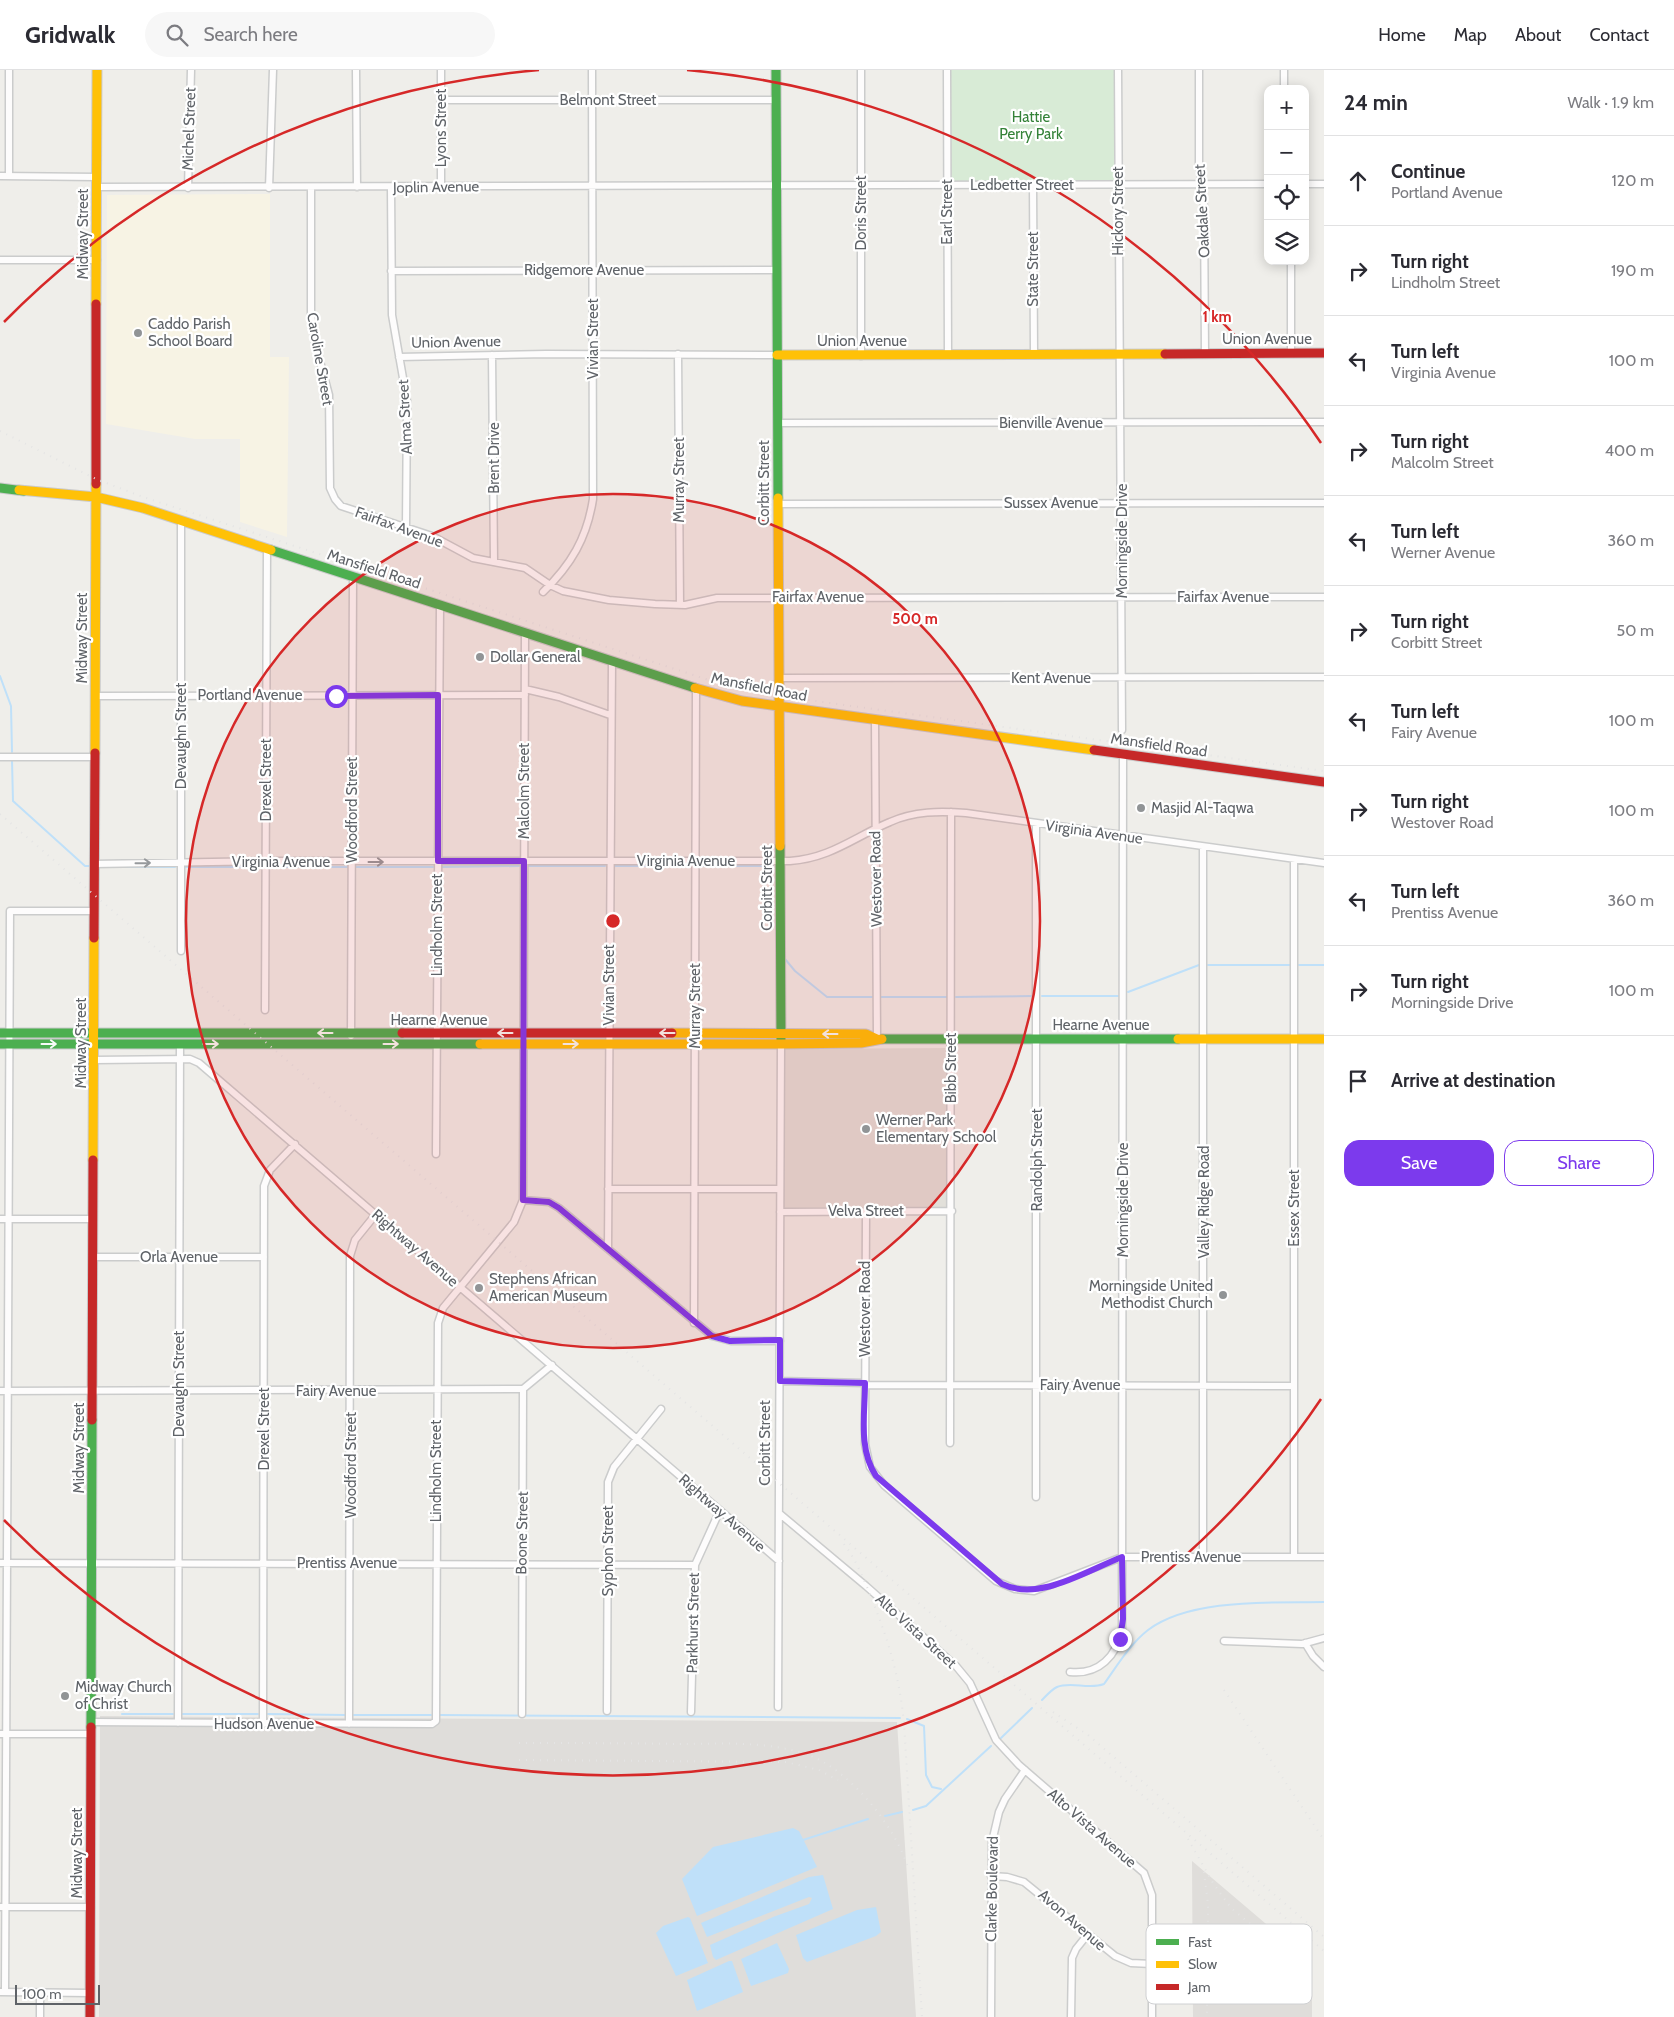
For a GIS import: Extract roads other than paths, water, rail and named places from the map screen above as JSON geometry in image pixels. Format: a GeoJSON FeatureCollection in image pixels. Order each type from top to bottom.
{"type":"FeatureCollection","features":[{"type":"Feature","properties":{"kind":"main road","name":"Midway Street"},"geometry":{"type":"LineString","coordinates":[[90,2017],[95,1060],[97,70]]}},
{"type":"Feature","properties":{"kind":"main road","name":"Corbitt Street"},"geometry":{"type":"LineString","coordinates":[[776,70],[781,1044]]}},
{"type":"Feature","properties":{"kind":"main road","name":"Union Avenue"},"geometry":{"type":"LineString","coordinates":[[777,355],[1324,353]]}},
{"type":"Feature","properties":{"kind":"main road","name":"Mansfield Road"},"geometry":{"type":"LineString","coordinates":[[0,488],[143,508],[612,662],[696,689],[742,701],[1324,782]]}},
{"type":"Feature","properties":{"kind":"main road","name":"Hearne Avenue"},"geometry":{"type":"LineString","coordinates":[[0,1033],[781,1033],[866,1034],[877,1039]]}},
{"type":"Feature","properties":{"kind":"main road","name":"Hearne Avenue"},"geometry":{"type":"LineString","coordinates":[[4,1044],[781,1044],[861,1043],[877,1039],[1324,1039]]}},
{"type":"Feature","properties":{"kind":"street"},"geometry":{"type":"LineString","coordinates":[[9,70],[9,176]]}},
{"type":"Feature","properties":{"kind":"street","name":"Michel Street"},"geometry":{"type":"LineString","coordinates":[[188,188],[191,70]]}},
{"type":"Feature","properties":{"kind":"street"},"geometry":{"type":"LineString","coordinates":[[269,188],[273,70]]}},
{"type":"Feature","properties":{"kind":"street"},"geometry":{"type":"LineString","coordinates":[[356,70],[357,187]]}},
{"type":"Feature","properties":{"kind":"street","name":"Lyons Street"},"geometry":{"type":"LineString","coordinates":[[441,70],[441,186]]}},
{"type":"Feature","properties":{"kind":"street","name":"Vivian Street"},"geometry":{"type":"LineString","coordinates":[[543,592],[572,560],[583,538],[590,516],[594,482],[592,70]]}},
{"type":"Feature","properties":{"kind":"street","name":"Doris Street"},"geometry":{"type":"LineString","coordinates":[[861,70],[861,356]]}},
{"type":"Feature","properties":{"kind":"street","name":"Earl Street"},"geometry":{"type":"LineString","coordinates":[[947,70],[948,355]]}},
{"type":"Feature","properties":{"kind":"street","name":"Hickory Street"},"geometry":{"type":"LineString","coordinates":[[1118,70],[1119,353]]}},
{"type":"Feature","properties":{"kind":"street","name":"Oakdale Street"},"geometry":{"type":"LineString","coordinates":[[1199,70],[1198,162],[1204,207],[1205,353]]}},
{"type":"Feature","properties":{"kind":"street"},"geometry":{"type":"LineString","coordinates":[[1284,70],[1284,85]]}},
{"type":"Feature","properties":{"kind":"street","name":"Belmont Street"},"geometry":{"type":"LineString","coordinates":[[441,100],[776,100]]}},
{"type":"Feature","properties":{"kind":"street"},"geometry":{"type":"LineString","coordinates":[[0,176],[96,177]]}},
{"type":"Feature","properties":{"kind":"street","name":"Ledbetter Street"},"geometry":{"type":"LineString","coordinates":[[776,185],[1264,184]]}},
{"type":"Feature","properties":{"kind":"street"},"geometry":{"type":"LineString","coordinates":[[1309,184],[1324,184]]}},
{"type":"Feature","properties":{"kind":"street","name":"Joplin Avenue"},"geometry":{"type":"LineString","coordinates":[[96,187],[391,188],[441,186],[776,185]]}},
{"type":"Feature","properties":{"kind":"street","name":"State Street"},"geometry":{"type":"LineString","coordinates":[[1033,185],[1034,354]]}},
{"type":"Feature","properties":{"kind":"street","name":"Caroline Street"},"geometry":{"type":"LineString","coordinates":[[311,188],[311,314],[315,343],[329,395],[330,481],[335,499]]}},
{"type":"Feature","properties":{"kind":"street","name":"Alma Street"},"geometry":{"type":"LineString","coordinates":[[391,188],[393,327],[407,401],[406,527]]}},
{"type":"Feature","properties":{"kind":"street"},"geometry":{"type":"LineString","coordinates":[[0,260],[96,260]]}},
{"type":"Feature","properties":{"kind":"street"},"geometry":{"type":"LineString","coordinates":[[1291,265],[1291,353]]}},
{"type":"Feature","properties":{"kind":"street","name":"Ridgemore Avenue"},"geometry":{"type":"LineString","coordinates":[[391,271],[777,270]]}},
{"type":"Feature","properties":{"kind":"street","name":"Morningside Drive"},"geometry":{"type":"LineString","coordinates":[[1119,353],[1122,503],[1122,730]]}},
{"type":"Feature","properties":{"kind":"street","name":"Union Avenue"},"geometry":{"type":"LineString","coordinates":[[400,357],[593,354],[777,355]]}},
{"type":"Feature","properties":{"kind":"street","name":"Murray Street"},"geometry":{"type":"LineString","coordinates":[[678,354],[680,605]]}},
{"type":"Feature","properties":{"kind":"street","name":"Brent Drive"},"geometry":{"type":"LineString","coordinates":[[492,355],[494,562]]}},
{"type":"Feature","properties":{"kind":"street","name":"Bienville Avenue"},"geometry":{"type":"LineString","coordinates":[[778,423],[1324,422]]}},
{"type":"Feature","properties":{"kind":"street","name":"Fairfax Avenue"},"geometry":{"type":"LineString","coordinates":[[335,499],[341,506],[438,538],[466,555],[524,568],[563,591],[609,600],[680,605],[718,598],[778,597],[1324,597]]}},
{"type":"Feature","properties":{"kind":"street","name":"Sussex Avenue"},"geometry":{"type":"LineString","coordinates":[[778,504],[1324,503]]}},
{"type":"Feature","properties":{"kind":"street","name":"Devaughn Street"},"geometry":{"type":"LineString","coordinates":[[180,951],[182,521]]}},
{"type":"Feature","properties":{"kind":"street","name":"Drexel Street"},"geometry":{"type":"LineString","coordinates":[[265,1010],[267,549]]}},
{"type":"Feature","properties":{"kind":"street","name":"Woodford Street"},"geometry":{"type":"LineString","coordinates":[[351,1044],[353,577]]}},
{"type":"Feature","properties":{"kind":"street","name":"Lindholm Street"},"geometry":{"type":"LineString","coordinates":[[436,1154],[440,606]]}},
{"type":"Feature","properties":{"kind":"street","name":"Malcolm Street"},"geometry":{"type":"LineString","coordinates":[[498,1242],[514,1222],[523,1200],[525,633]]}},
{"type":"Feature","properties":{"kind":"street","name":"Vivian Street"},"geometry":{"type":"LineString","coordinates":[[608,1249],[610,715],[612,662]]}},
{"type":"Feature","properties":{"kind":"street","name":"Kent Avenue"},"geometry":{"type":"LineString","coordinates":[[778,678],[1324,677]]}},
{"type":"Feature","properties":{"kind":"street","name":"Murray Street"},"geometry":{"type":"LineString","coordinates":[[694,1323],[696,689]]}},
{"type":"Feature","properties":{"kind":"street","name":"Portland Avenue"},"geometry":{"type":"LineString","coordinates":[[95,696],[438,695],[525,692],[559,697],[610,715]]}},
{"type":"Feature","properties":{"kind":"street","name":"Westover Road"},"geometry":{"type":"LineString","coordinates":[[875,720],[877,1039]]}},
{"type":"Feature","properties":{"kind":"street","name":"Morningside Drive"},"geometry":{"type":"LineString","coordinates":[[1070,1672],[1094,1670],[1107,1661],[1117,1648],[1123,1624],[1123,754]]}},
{"type":"Feature","properties":{"kind":"street"},"geometry":{"type":"LineString","coordinates":[[0,757],[95,757]]}},
{"type":"Feature","properties":{"kind":"street","name":"Virginia Avenue"},"geometry":{"type":"LineString","coordinates":[[94,864],[266,861],[781,861],[808,859],[828,854],[875,829],[909,816],[935,811],[1324,863]]}},
{"type":"Feature","properties":{"kind":"street","name":"Bibb Street"},"geometry":{"type":"LineString","coordinates":[[950,1443],[952,1386],[951,812]]}},
{"type":"Feature","properties":{"kind":"street","name":"Randolph Street"},"geometry":{"type":"LineString","coordinates":[[1036,823],[1036,1497]]}},
{"type":"Feature","properties":{"kind":"street","name":"Valley Ridge Road"},"geometry":{"type":"LineString","coordinates":[[1203,846],[1203,1557]]}},
{"type":"Feature","properties":{"kind":"street","name":"Essex Street"},"geometry":{"type":"LineString","coordinates":[[1294,859],[1294,1557]]}},
{"type":"Feature","properties":{"kind":"street"},"geometry":{"type":"LineString","coordinates":[[90,1992],[3,1992],[4,1044],[10,1033],[10,911],[94,911]]}},
{"type":"Feature","properties":{"kind":"street","name":"Devaughn Street"},"geometry":{"type":"LineString","coordinates":[[178,1724],[180,1044]]}},
{"type":"Feature","properties":{"kind":"street","name":"Corbitt Street"},"geometry":{"type":"LineString","coordinates":[[778,1706],[781,1044]]}},
{"type":"Feature","properties":{"kind":"street","name":"Rightway Avenue"},"geometry":{"type":"LineString","coordinates":[[95,1060],[190,1060],[199,1063],[778,1561]]}},
{"type":"Feature","properties":{"kind":"street","name":"Drexel Street"},"geometry":{"type":"LineString","coordinates":[[263,1724],[264,1257],[266,1178],[270,1170],[294,1144]]}},
{"type":"Feature","properties":{"kind":"street"},"geometry":{"type":"LineString","coordinates":[[608,1189],[780,1189]]}},
{"type":"Feature","properties":{"kind":"street"},"geometry":{"type":"LineString","coordinates":[[523,1200],[549,1202],[608,1249],[704,1332],[721,1340],[780,1340]]}},
{"type":"Feature","properties":{"kind":"street","name":"Westover Road"},"geometry":{"type":"LineString","coordinates":[[866,1211],[865,1444],[870,1467]]}},
{"type":"Feature","properties":{"kind":"street","name":"Velva Street"},"geometry":{"type":"LineString","coordinates":[[780,1212],[952,1211]]}},
{"type":"Feature","properties":{"kind":"street","name":"Woodford Street"},"geometry":{"type":"LineString","coordinates":[[349,1724],[350,1256],[355,1240],[376,1214]]}},
{"type":"Feature","properties":{"kind":"street"},"geometry":{"type":"LineString","coordinates":[[4,1219],[93,1219]]}},
{"type":"Feature","properties":{"kind":"street","name":"Lindholm Street"},"geometry":{"type":"LineString","coordinates":[[436,1721],[438,1323],[443,1308],[498,1242]]}},
{"type":"Feature","properties":{"kind":"street","name":"Orla Avenue"},"geometry":{"type":"LineString","coordinates":[[93,1257],[264,1257]]}},
{"type":"Feature","properties":{"kind":"street"},"geometry":{"type":"LineString","coordinates":[[523,1389],[552,1366]]}},
{"type":"Feature","properties":{"kind":"street","name":"Fairy Avenue"},"geometry":{"type":"LineString","coordinates":[[780,1381],[952,1386],[1294,1386]]}},
{"type":"Feature","properties":{"kind":"street","name":"Fairy Avenue"},"geometry":{"type":"LineString","coordinates":[[3,1391],[523,1389]]}},
{"type":"Feature","properties":{"kind":"street","name":"Boone Street"},"geometry":{"type":"LineString","coordinates":[[522,1714],[523,1389]]}},
{"type":"Feature","properties":{"kind":"street","name":"Syphon Street"},"geometry":{"type":"LineString","coordinates":[[606,1711],[610,1474],[661,1409]]}},
{"type":"Feature","properties":{"kind":"street","name":"Prentiss Avenue"},"geometry":{"type":"LineString","coordinates":[[870,1467],[884,1485],[996,1581],[1021,1591],[1040,1590],[1122,1557],[1324,1557]]}},
{"type":"Feature","properties":{"kind":"street","name":"Parkhurst Street"},"geometry":{"type":"LineString","coordinates":[[691,1712],[694,1564],[720,1510]]}},
{"type":"Feature","properties":{"kind":"street","name":"Alto Vista Street"},"geometry":{"type":"LineString","coordinates":[[780,1514],[866,1586],[956,1666],[970,1683],[996,1740],[1025,1770]]}},
{"type":"Feature","properties":{"kind":"street","name":"Prentiss Avenue"},"geometry":{"type":"LineString","coordinates":[[3,1563],[694,1564]]}},
{"type":"Feature","properties":{"kind":"street"},"geometry":{"type":"LineString","coordinates":[[1224,1641],[1305,1643],[1324,1638]]}},
{"type":"Feature","properties":{"kind":"street"},"geometry":{"type":"LineString","coordinates":[[1305,1643],[1312,1656],[1324,1667]]}},
{"type":"Feature","properties":{"kind":"street","name":"Hudson Avenue"},"geometry":{"type":"LineString","coordinates":[[91,1722],[432,1724],[436,1721]]}},
{"type":"Feature","properties":{"kind":"street"},"geometry":{"type":"LineString","coordinates":[[3,1734],[91,1734]]}},
{"type":"Feature","properties":{"kind":"street","name":"Clarke Boulevard"},"geometry":{"type":"LineString","coordinates":[[991,2017],[993,1829],[1005,1799],[1025,1770]]}},
{"type":"Feature","properties":{"kind":"street","name":"Alto Vista Avenue"},"geometry":{"type":"LineString","coordinates":[[1025,1770],[1138,1867],[1148,1879],[1152,1892],[1152,1924]]}},
{"type":"Feature","properties":{"kind":"street","name":"Avon Avenue"},"geometry":{"type":"LineString","coordinates":[[991,1876],[1016,1878],[1029,1884],[1122,1960],[1146,1963]]}},
{"type":"Feature","properties":{"kind":"street"},"geometry":{"type":"LineString","coordinates":[[3,1907],[90,1907]]}},
{"type":"Feature","properties":{"kind":"street"},"geometry":{"type":"LineString","coordinates":[[1071,2017],[1072,1958],[1076,1949],[1088,1934]]}},
{"type":"Feature","properties":{"kind":"street"},"geometry":{"type":"LineString","coordinates":[[40,1992],[40,2017]]}},
{"type":"Feature","properties":{"kind":"street"},"geometry":{"type":"LineString","coordinates":[[1152,2004],[1152,2017]]}},
{"type":"Feature","properties":{"kind":"water"},"geometry":{"type":"Polygon","coordinates":[[[793,1828],[799,1831],[817,1867],[697,1916],[682,1879],[713,1847],[793,1828]]]}},
{"type":"Feature","properties":{"kind":"water"},"geometry":{"type":"Polygon","coordinates":[[[823,1875],[833,1909],[716,1960],[713,1957],[710,1945],[773,1917],[809,1904],[812,1898],[809,1897],[707,1937],[701,1923],[809,1877],[823,1875]]]}},
{"type":"Feature","properties":{"kind":"water"},"geometry":{"type":"Polygon","coordinates":[[[876,1907],[881,1932],[876,1936],[807,1962],[803,1958],[796,1935],[857,1910],[876,1907]]]}},
{"type":"Feature","properties":{"kind":"water"},"geometry":{"type":"Polygon","coordinates":[[[688,1917],[708,1963],[676,1976],[656,1933],[663,1926],[688,1917]]]}},
{"type":"Feature","properties":{"kind":"water"},"geometry":{"type":"Polygon","coordinates":[[[777,1943],[789,1969],[788,1973],[751,1986],[741,1959],[777,1943]]]}},
{"type":"Feature","properties":{"kind":"water"},"geometry":{"type":"Polygon","coordinates":[[[732,1961],[743,1992],[697,2011],[687,1980],[732,1961]]]}},
{"type":"Feature","properties":{"kind":"waterway"},"geometry":{"type":"LineString","coordinates":[[0,676],[11,706],[12,752]]}},
{"type":"Feature","properties":{"kind":"waterway"},"geometry":{"type":"LineString","coordinates":[[12,761],[13,801],[85,866],[89,866]]}},
{"type":"Feature","properties":{"kind":"waterway"},"geometry":{"type":"LineString","coordinates":[[442,867],[519,866]]}},
{"type":"Feature","properties":{"kind":"waterway"},"geometry":{"type":"LineString","coordinates":[[528,866],[605,866]]}},
{"type":"Feature","properties":{"kind":"waterway"},"geometry":{"type":"LineString","coordinates":[[614,866],[691,866]]}},
{"type":"Feature","properties":{"kind":"waterway"},"geometry":{"type":"LineString","coordinates":[[700,866],[773,866]]}},
{"type":"Feature","properties":{"kind":"waterway"},"geometry":{"type":"LineString","coordinates":[[99,867],[175,867]]}},
{"type":"Feature","properties":{"kind":"waterway"},"geometry":{"type":"LineString","coordinates":[[185,867],[261,867]]}},
{"type":"Feature","properties":{"kind":"waterway"},"geometry":{"type":"LineString","coordinates":[[271,867],[347,867]]}},
{"type":"Feature","properties":{"kind":"waterway"},"geometry":{"type":"LineString","coordinates":[[356,867],[433,867]]}},
{"type":"Feature","properties":{"kind":"waterway"},"geometry":{"type":"LineString","coordinates":[[785,959],[795,971],[827,997],[872,997]]}},
{"type":"Feature","properties":{"kind":"waterway"},"geometry":{"type":"LineString","coordinates":[[1128,992],[1199,965]]}},
{"type":"Feature","properties":{"kind":"waterway"},"geometry":{"type":"LineString","coordinates":[[1208,965],[1290,965]]}},
{"type":"Feature","properties":{"kind":"waterway"},"geometry":{"type":"LineString","coordinates":[[1299,965],[1324,965]]}},
{"type":"Feature","properties":{"kind":"waterway"},"geometry":{"type":"LineString","coordinates":[[956,997],[1033,996]]}},
{"type":"Feature","properties":{"kind":"waterway"},"geometry":{"type":"LineString","coordinates":[[1042,996],[1118,996]]}},
{"type":"Feature","properties":{"kind":"waterway"},"geometry":{"type":"LineString","coordinates":[[881,997],[947,997]]}},
{"type":"Feature","properties":{"kind":"waterway"},"geometry":{"type":"LineString","coordinates":[[1042,1700],[1062,1685],[1098,1686],[1104,1684],[1141,1636],[1166,1620],[1186,1612],[1233,1604],[1324,1602]]}},
{"type":"Feature","properties":{"kind":"waterway"},"geometry":{"type":"LineString","coordinates":[[1001,1738],[1032,1708]]}},
{"type":"Feature","properties":{"kind":"waterway"},"geometry":{"type":"LineString","coordinates":[[122,1714],[173,1714]]}},
{"type":"Feature","properties":{"kind":"waterway"},"geometry":{"type":"LineString","coordinates":[[182,1714],[258,1714]]}},
{"type":"Feature","properties":{"kind":"waterway"},"geometry":{"type":"LineString","coordinates":[[268,1714],[345,1715]]}},
{"type":"Feature","properties":{"kind":"waterway"},"geometry":{"type":"LineString","coordinates":[[354,1715],[431,1715]]}},
{"type":"Feature","properties":{"kind":"waterway"},"geometry":{"type":"LineString","coordinates":[[440,1715],[900,1718]]}},
{"type":"Feature","properties":{"kind":"waterway"},"geometry":{"type":"LineString","coordinates":[[907,1719],[924,1726],[926,1775],[932,1787],[941,1789]]}},
{"type":"Feature","properties":{"kind":"waterway"},"geometry":{"type":"LineString","coordinates":[[913,1810],[926,1806],[991,1746]]}},
{"type":"Feature","properties":{"kind":"waterway"},"geometry":{"type":"LineString","coordinates":[[885,1816],[902,1812]]}},
{"type":"Feature","properties":{"kind":"waterway"},"geometry":{"type":"LineString","coordinates":[[803,1840],[868,1819]]}},
{"type":"Feature","properties":{"kind":"railway"},"geometry":{"type":"LineString","coordinates":[[0,431],[96,479],[143,497],[715,682],[801,699],[1324,771]]}},
{"type":"Feature","properties":{"kind":"railway"},"geometry":{"type":"LineString","coordinates":[[0,814],[1293,1924]]}},
{"type":"Feature","properties":{"kind":"railway"},"geometry":{"type":"LineString","coordinates":[[844,1544],[853,1557],[879,1617],[893,1661],[900,1692],[904,1723],[922,2017]]}},
{"type":"Feature","properties":{"kind":"railway"},"geometry":{"type":"LineString","coordinates":[[1224,1690],[1324,1840]]}},
{"type":"Feature","properties":{"kind":"railway"},"geometry":{"type":"LineString","coordinates":[[1053,1712],[1088,1735],[1309,1924]]}},
{"type":"Feature","properties":{"kind":"railway"},"geometry":{"type":"LineString","coordinates":[[519,1743],[744,1744],[778,1747],[811,1756],[841,1774],[870,1803],[893,1835],[908,1868]]}},
{"type":"Feature","properties":{"kind":"railway"},"geometry":{"type":"LineString","coordinates":[[519,1760],[786,1762],[819,1770],[838,1780]]}},
{"type":"Feature","properties":{"kind":"railway"},"geometry":{"type":"LineString","coordinates":[[1188,1839],[1213,1883],[1231,1908],[1250,1924]]}},
{"type":"Feature","properties":{"kind":"railway"},"geometry":{"type":"LineString","coordinates":[[1204,1872],[1208,1904],[1208,1924]]}},
{"type":"Feature","properties":{"kind":"railway"},"geometry":{"type":"LineString","coordinates":[[1312,1927],[1324,1937]]}},
{"type":"Feature","properties":{"kind":"railway"},"geometry":{"type":"LineString","coordinates":[[1312,1941],[1324,1951]]}},
{"type":"Feature","properties":{"kind":"railway"},"geometry":{"type":"LineString","coordinates":[[1207,2004],[1207,2017]]}},
{"type":"Feature","properties":{"kind":"place","name":"Caddo Parish School Board"},"geometry":{"type":"Point","coordinates":[138,333]}},
{"type":"Feature","properties":{"kind":"place","name":"Dollar General"},"geometry":{"type":"Point","coordinates":[480,657]}},
{"type":"Feature","properties":{"kind":"place","name":"Masjid Al-Taqwa"},"geometry":{"type":"Point","coordinates":[1141,808]}},
{"type":"Feature","properties":{"kind":"place","name":"Werner Park Elementary School"},"geometry":{"type":"Point","coordinates":[866,1129]}},
{"type":"Feature","properties":{"kind":"place","name":"Stephens African American Museum"},"geometry":{"type":"Point","coordinates":[479,1288]}},
{"type":"Feature","properties":{"kind":"place","name":"Morningside United Methodist Church"},"geometry":{"type":"Point","coordinates":[1223,1295]}},
{"type":"Feature","properties":{"kind":"place","name":"Midway Church of Christ"},"geometry":{"type":"Point","coordinates":[65,1696]}},
{"type":"Feature","properties":{"kind":"park label","name":"Hattie Perry Park"},"geometry":{"type":"Point","coordinates":[1031,126]}}]}
